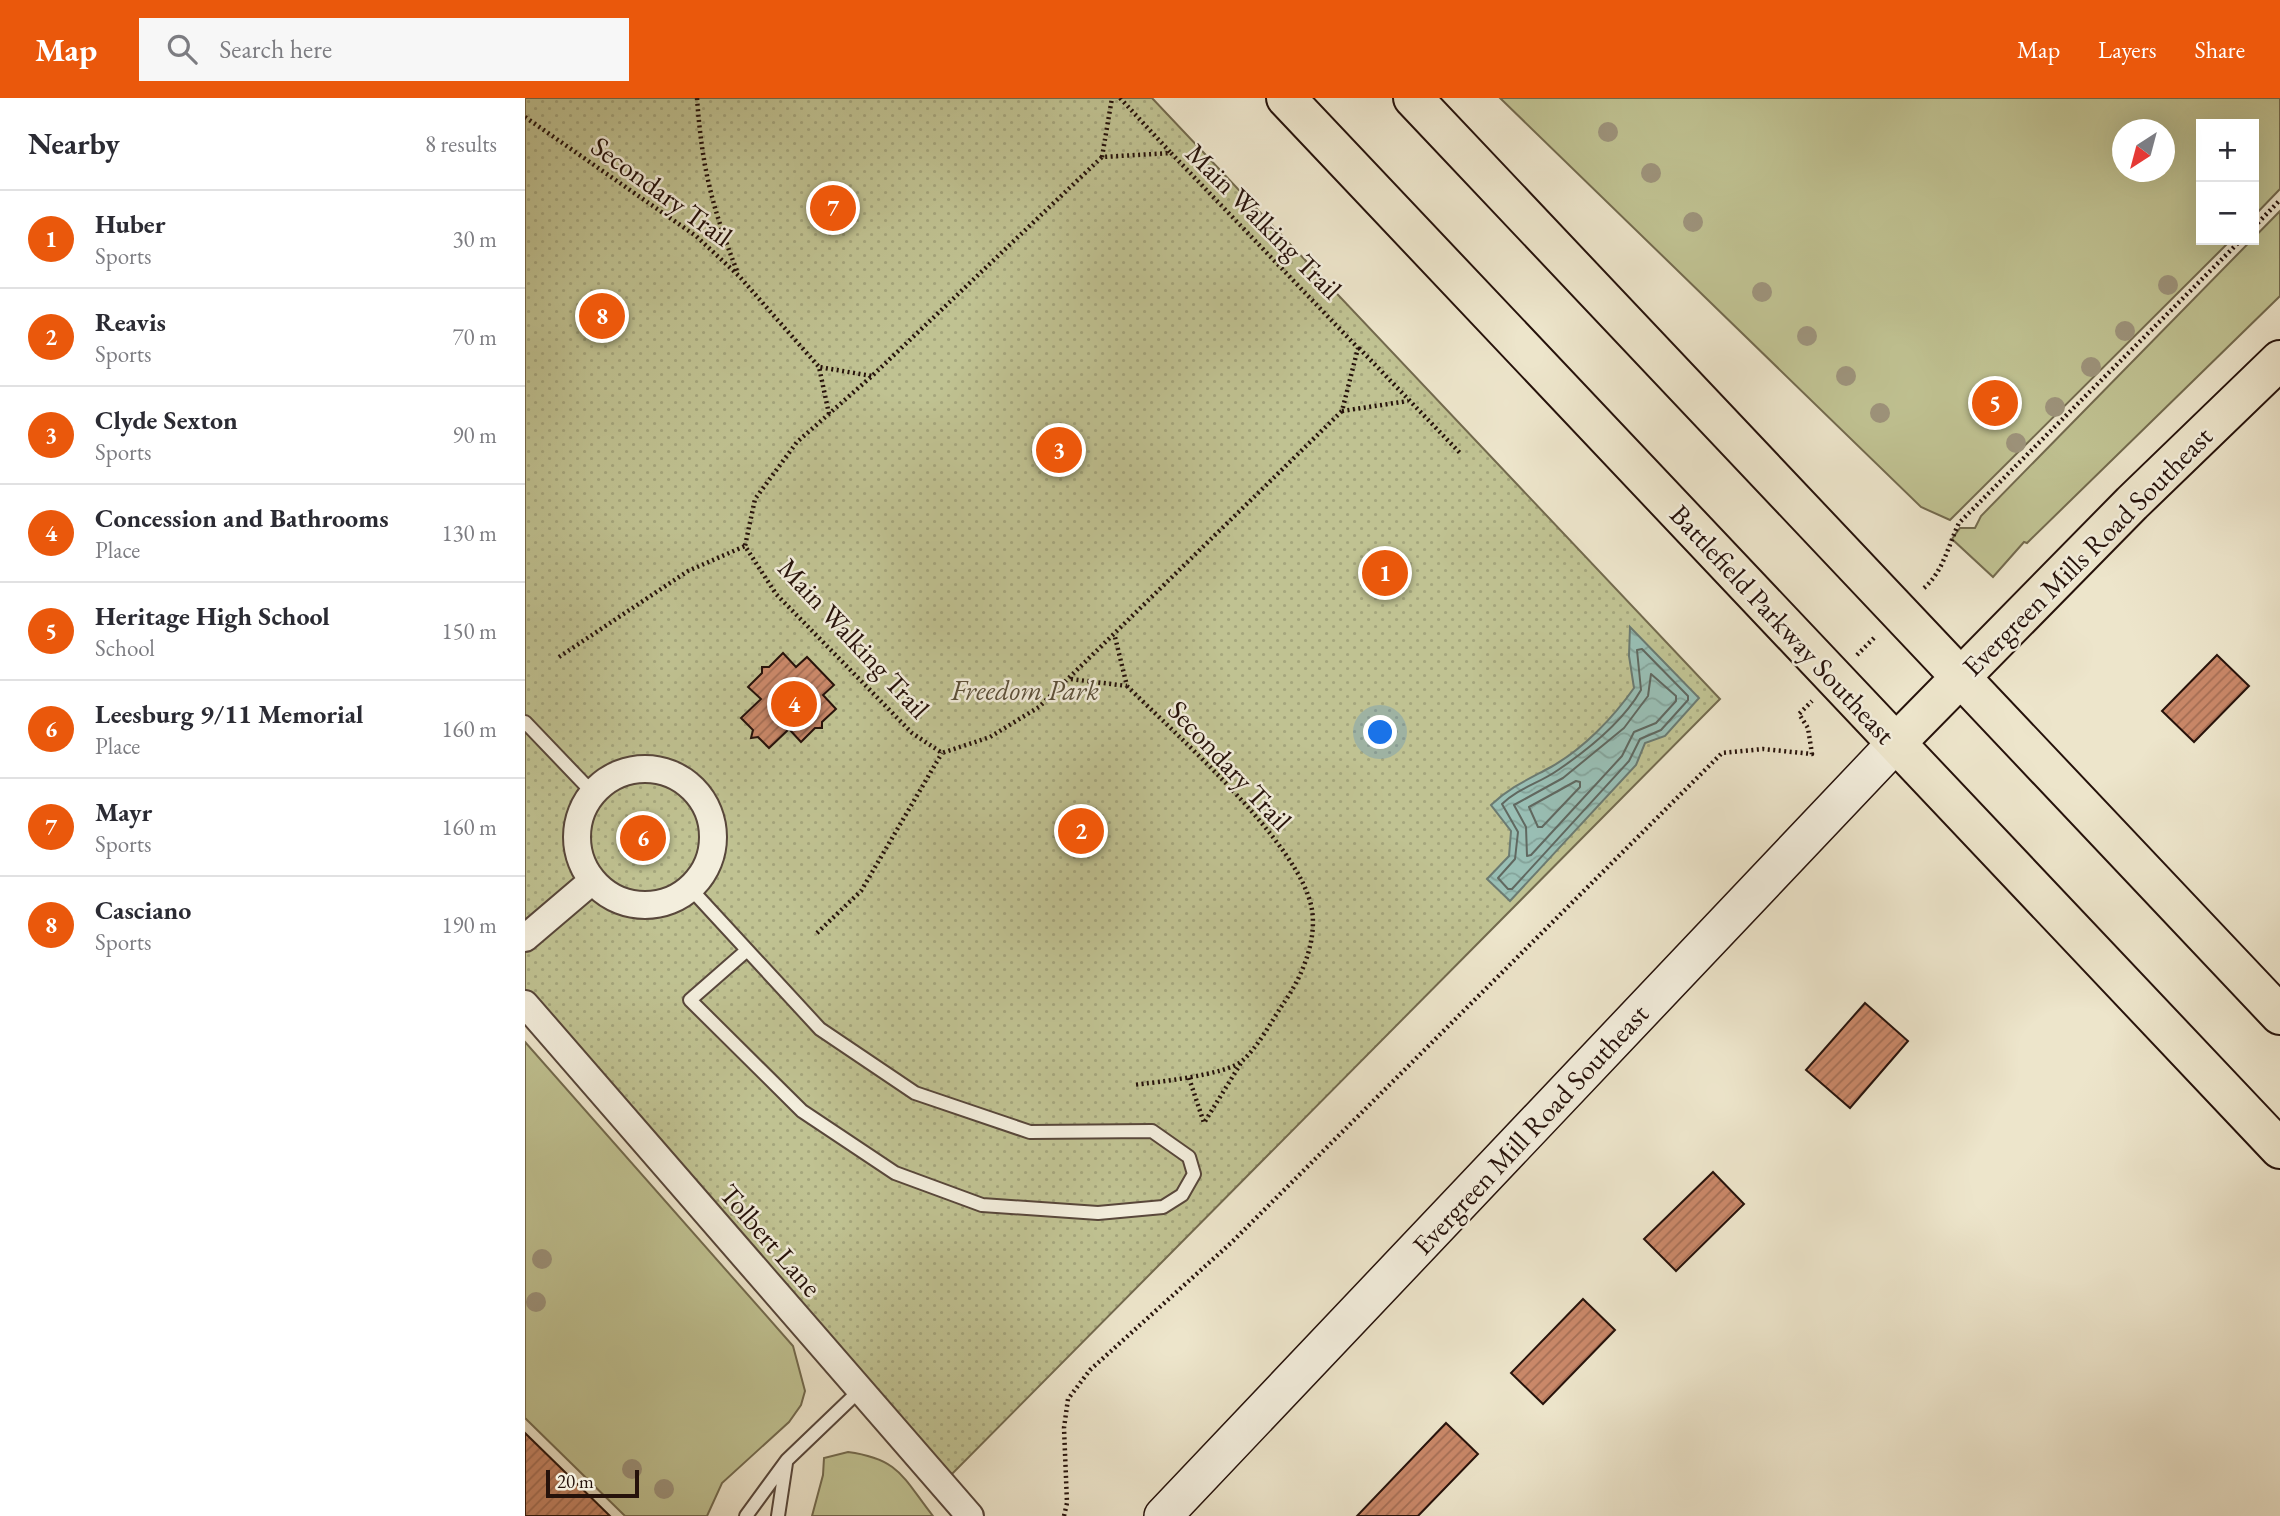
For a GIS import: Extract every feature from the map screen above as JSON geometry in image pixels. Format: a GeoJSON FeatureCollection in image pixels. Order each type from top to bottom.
{"type":"FeatureCollection","features":[{"type":"Feature","properties":{"kind":"main road","name":"Battlefield Parkway Southeast"},"geometry":{"type":"LineString","coordinates":[[1286,98],[2280,1149]]}},
{"type":"Feature","properties":{"kind":"main road"},"geometry":{"type":"LineString","coordinates":[[1413,98],[2280,1015]]}},
{"type":"Feature","properties":{"kind":"main road","name":"Evergreen Mills Road Southeast"},"geometry":{"type":"LineString","coordinates":[[1896,743],[2132,503],[2280,360]]}},
{"type":"Feature","properties":{"kind":"main road","name":"Evergreen Mill Road Southeast"},"geometry":{"type":"LineString","coordinates":[[1163,1516],[1896,743]]}},
{"type":"Feature","properties":{"kind":"street"},"geometry":{"type":"LineString","coordinates":[[652,768],[683,779],[701,796],[713,824],[714,846],[703,875],[683,895],[653,905],[624,902],[602,891],[592,881],[577,846],[577,822],[592,792],[616,774],[652,768]]}},
{"type":"Feature","properties":{"kind":"street"},"geometry":{"type":"LineString","coordinates":[[525,938],[592,881]]}},
{"type":"Feature","properties":{"kind":"street","name":"Tolbert Lane"},"geometry":{"type":"LineString","coordinates":[[525,1004],[970,1516]]}},
{"type":"Feature","properties":{"kind":"lane"},"geometry":{"type":"LineString","coordinates":[[525,722],[592,792]]}},
{"type":"Feature","properties":{"kind":"lane"},"geometry":{"type":"LineString","coordinates":[[690,888],[820,1029],[915,1093],[1030,1132],[1152,1131],[1189,1157],[1194,1174],[1182,1195],[1163,1207],[1098,1213],[982,1205],[895,1173],[802,1111],[690,1000],[746,951]]}},
{"type":"Feature","properties":{"kind":"lane"},"geometry":{"type":"LineString","coordinates":[[746,1516],[787,1460],[860,1390]]}},
{"type":"Feature","properties":{"kind":"lane"},"geometry":{"type":"LineString","coordinates":[[778,1516],[787,1460]]}},
{"type":"Feature","properties":{"kind":"path","name":"Secondary Trail"},"geometry":{"type":"LineString","coordinates":[[697,98],[701,156],[713,209],[739,276]]}},
{"type":"Feature","properties":{"kind":"path"},"geometry":{"type":"LineString","coordinates":[[1103,157],[1112,98]]}},
{"type":"Feature","properties":{"kind":"path"},"geometry":{"type":"LineString","coordinates":[[1120,98],[1171,153]]}},
{"type":"Feature","properties":{"kind":"path","name":"Secondary Trail"},"geometry":{"type":"LineString","coordinates":[[525,117],[696,236],[739,276],[819,367],[829,415]]}},
{"type":"Feature","properties":{"kind":"path","name":"Main Walking Trail"},"geometry":{"type":"LineString","coordinates":[[1342,411],[1115,636],[1039,707],[990,737],[942,753],[912,733],[776,594],[745,546],[755,499],[797,442],[872,376],[1103,157],[1171,153],[1358,348]]}},
{"type":"Feature","properties":{"kind":"path"},"geometry":{"type":"LineString","coordinates":[[2259,221],[2280,200]]}},
{"type":"Feature","properties":{"kind":"path"},"geometry":{"type":"LineString","coordinates":[[1064,1516],[1067,1503],[1063,1428],[1068,1399],[1090,1370],[1232,1242],[1722,753],[1763,749],[1812,754],[1808,728],[1799,714],[1938,576],[1947,547],[1959,523],[2236,245]]}},
{"type":"Feature","properties":{"kind":"path"},"geometry":{"type":"LineString","coordinates":[[1358,348],[1460,453]]}},
{"type":"Feature","properties":{"kind":"path"},"geometry":{"type":"LineString","coordinates":[[1358,348],[1342,411],[1409,401]]}},
{"type":"Feature","properties":{"kind":"path"},"geometry":{"type":"LineString","coordinates":[[819,367],[872,376]]}},
{"type":"Feature","properties":{"kind":"path"},"geometry":{"type":"LineString","coordinates":[[559,657],[688,571],[745,546]]}},
{"type":"Feature","properties":{"kind":"path"},"geometry":{"type":"LineString","coordinates":[[1070,679],[1126,686],[1115,636]]}},
{"type":"Feature","properties":{"kind":"path","name":"Secondary Trail"},"geometry":{"type":"LineString","coordinates":[[1126,686],[1244,802],[1300,876],[1312,910],[1311,946],[1293,991],[1241,1062],[1204,1123],[1189,1078]]}},
{"type":"Feature","properties":{"kind":"path"},"geometry":{"type":"LineString","coordinates":[[817,933],[861,891],[942,753]]}},
{"type":"Feature","properties":{"kind":"path"},"geometry":{"type":"LineString","coordinates":[[1133,1085],[1189,1078],[1241,1062]]}},
{"type":"Feature","properties":{"kind":"green space","name":"Freedom Park"},"geometry":{"type":"Polygon","coordinates":[[[525,98],[1152,98],[1720,699],[942,1484],[525,1004],[525,98]]]}},
{"type":"Feature","properties":{"kind":"green space"},"geometry":{"type":"Polygon","coordinates":[[[1500,98],[2280,98],[2280,189],[2259,211],[2259,119],[2196,119],[2196,245],[2226,245],[1950,520],[1921,507],[1500,98]]]}},
{"type":"Feature","properties":{"kind":"green space"},"geometry":{"type":"Polygon","coordinates":[[[2280,211],[2280,296],[2027,543],[2024,542],[1993,577],[1952,539],[1960,528],[1975,528],[1981,516],[2247,245],[2259,245],[2259,232],[2280,211]]]}},
{"type":"Feature","properties":{"kind":"green space"},"geometry":{"type":"Polygon","coordinates":[[[525,1042],[793,1346],[805,1391],[801,1405],[789,1422],[722,1483],[707,1516],[625,1516],[525,1418],[525,1042]]]}},
{"type":"Feature","properties":{"kind":"green space"},"geometry":{"type":"Polygon","coordinates":[[[848,1452],[865,1455],[890,1465],[907,1481],[933,1516],[812,1516],[823,1475],[824,1458],[848,1452]]]}},
{"type":"Feature","properties":{"kind":"water"},"geometry":{"type":"Polygon","coordinates":[[[1630,627],[1699,698],[1665,736],[1645,743],[1636,765],[1510,901],[1487,879],[1509,856],[1511,831],[1491,805],[1513,788],[1575,751],[1597,732],[1626,699],[1634,688],[1629,656],[1630,627]]]}},
{"type":"Feature","properties":{"kind":"building"},"geometry":{"type":"Polygon","coordinates":[[[783,653],[796,667],[807,657],[834,685],[823,695],[836,709],[822,722],[822,728],[815,728],[801,742],[789,729],[769,748],[758,737],[751,738],[753,730],[741,718],[761,699],[748,687],[762,673],[762,667],[769,667],[783,653]]]}},
{"type":"Feature","properties":{"kind":"building"},"geometry":{"type":"Polygon","coordinates":[[[2217,655],[2249,686],[2194,742],[2162,711],[2217,655]]]}},
{"type":"Feature","properties":{"kind":"building"},"geometry":{"type":"Polygon","coordinates":[[[1865,1003],[1908,1041],[1850,1108],[1806,1070],[1865,1003]]]}},
{"type":"Feature","properties":{"kind":"building"},"geometry":{"type":"Polygon","coordinates":[[[1713,1172],[1744,1204],[1676,1271],[1644,1239],[1713,1172]]]}},
{"type":"Feature","properties":{"kind":"building"},"geometry":{"type":"Polygon","coordinates":[[[1583,1299],[1615,1330],[1543,1404],[1511,1373],[1583,1299]]]}},
{"type":"Feature","properties":{"kind":"building"},"geometry":{"type":"Polygon","coordinates":[[[1446,1423],[1478,1454],[1418,1516],[1357,1516],[1446,1423]]]}},
{"type":"Feature","properties":{"kind":"building"},"geometry":{"type":"Polygon","coordinates":[[[525,1433],[610,1516],[525,1516],[525,1433]]]}},
{"type":"Feature","properties":{"kind":"place","name":"Mayr"},"geometry":{"type":"Point","coordinates":[833,208]}},
{"type":"Feature","properties":{"kind":"place","name":"Casciano"},"geometry":{"type":"Point","coordinates":[602,316]}},
{"type":"Feature","properties":{"kind":"place","name":"Heritage High School"},"geometry":{"type":"Point","coordinates":[1995,403]}},
{"type":"Feature","properties":{"kind":"place","name":"Clyde Sexton"},"geometry":{"type":"Point","coordinates":[1059,450]}},
{"type":"Feature","properties":{"kind":"place","name":"Huber"},"geometry":{"type":"Point","coordinates":[1385,573]}},
{"type":"Feature","properties":{"kind":"place","name":"Concession and Bathrooms"},"geometry":{"type":"Point","coordinates":[794,704]}},
{"type":"Feature","properties":{"kind":"place","name":"Reavis"},"geometry":{"type":"Point","coordinates":[1081,831]}},
{"type":"Feature","properties":{"kind":"place","name":"Leesburg 9/11 Memorial"},"geometry":{"type":"Point","coordinates":[643,838]}}]}
